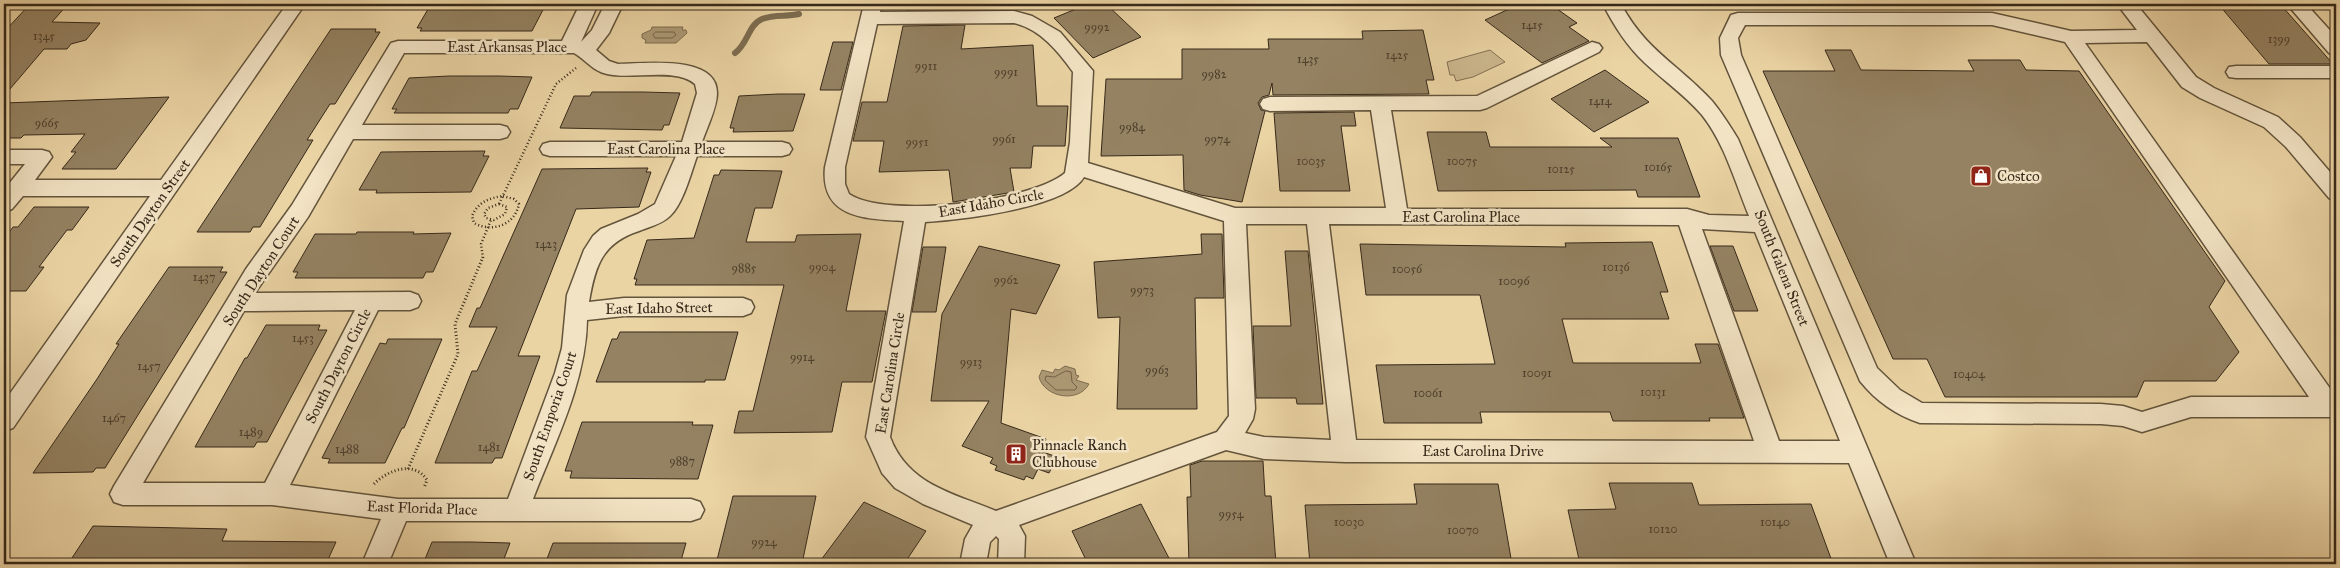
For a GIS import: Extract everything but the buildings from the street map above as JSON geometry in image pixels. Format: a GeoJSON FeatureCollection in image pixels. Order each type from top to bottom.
{"type":"FeatureCollection","features":[{"type":"Feature","properties":{"kind":"street","name":"South Dayton Street"},"geometry":{"type":"LineString","coordinates":[[4,421],[296,4]]}},
{"type":"Feature","properties":{"kind":"street"},"geometry":{"type":"LineString","coordinates":[[583,52],[589,4]]}},
{"type":"Feature","properties":{"kind":"street"},"geometry":{"type":"LineString","coordinates":[[583,52],[600,33],[614,4]]}},
{"type":"Feature","properties":{"kind":"street","name":"South Galena Street"},"geometry":{"type":"LineString","coordinates":[[1612,4],[1621,23],[1635,44],[1702,103],[1717,121],[1736,154],[1903,564]]}},
{"type":"Feature","properties":{"kind":"street"},"geometry":{"type":"LineString","coordinates":[[2126,4],[2189,82],[2207,93],[2260,115],[2282,131],[2336,193]]}},
{"type":"Feature","properties":{"kind":"street"},"geometry":{"type":"LineString","coordinates":[[2296,4],[2336,49]]}},
{"type":"Feature","properties":{"kind":"street","name":"East Idaho Circle"},"geometry":{"type":"LineString","coordinates":[[871,11],[1014,17],[1025,19],[1045,28],[1083,71],[1078,167],[1069,182],[1051,192],[955,212],[916,214],[860,207],[842,201],[836,193],[834,185],[835,167],[871,11]]}},
{"type":"Feature","properties":{"kind":"street"},"geometry":{"type":"LineString","coordinates":[[2152,36],[2071,37],[1992,19],[1735,12],[1729,38],[1731,55],[1868,374],[1878,386],[1895,400],[1920,413],[2101,414],[2123,416],[2142,422],[2191,407],[2332,407]]}},
{"type":"Feature","properties":{"kind":"street"},"geometry":{"type":"LineString","coordinates":[[2071,37],[2332,407]]}},
{"type":"Feature","properties":{"kind":"street","name":"East Arkansas Place"},"geometry":{"type":"LineString","coordinates":[[398,47],[583,52],[608,69],[690,71],[699,75]]}},
{"type":"Feature","properties":{"kind":"street","name":"South Dayton Court"},"geometry":{"type":"LineString","coordinates":[[123,494],[260,267],[296,218],[398,47]]}},
{"type":"Feature","properties":{"kind":"street"},"geometry":{"type":"LineString","coordinates":[[1270,104],[1480,103],[1592,48]]}},
{"type":"Feature","properties":{"kind":"street"},"geometry":{"type":"LineString","coordinates":[[2236,72],[2336,72]]}},
{"type":"Feature","properties":{"kind":"street","name":"South Emporia Court"},"geometry":{"type":"LineString","coordinates":[[516,510],[568,370],[574,346],[576,312],[582,282],[597,246],[611,234],[647,219],[664,208],[673,193],[707,93],[705,82],[699,75]]}},
{"type":"Feature","properties":{"kind":"street"},"geometry":{"type":"LineString","coordinates":[[1380,104],[1398,217]]}},
{"type":"Feature","properties":{"kind":"street"},"geometry":{"type":"LineString","coordinates":[[347,132],[500,132]]}},
{"type":"Feature","properties":{"kind":"street","name":"East Carolina Place"},"geometry":{"type":"LineString","coordinates":[[550,149],[782,149]]}},
{"type":"Feature","properties":{"kind":"street"},"geometry":{"type":"LineString","coordinates":[[4,157],[42,157],[4,204]]}},
{"type":"Feature","properties":{"kind":"street"},"geometry":{"type":"LineString","coordinates":[[1078,167],[1235,216],[1243,409],[1241,419],[1226,439]]}},
{"type":"Feature","properties":{"kind":"street"},"geometry":{"type":"LineString","coordinates":[[17,188],[167,188]]}},
{"type":"Feature","properties":{"kind":"street","name":"East Carolina Circle"},"geometry":{"type":"LineString","coordinates":[[916,214],[878,437],[892,468],[902,478],[920,490],[996,522]]}},
{"type":"Feature","properties":{"kind":"street","name":"East Carolina Place"},"geometry":{"type":"LineString","coordinates":[[1235,216],[1686,217],[1709,223],[1761,217]]}},
{"type":"Feature","properties":{"kind":"street"},"geometry":{"type":"LineString","coordinates":[[974,564],[979,536],[985,528],[996,522],[1226,439],[1264,448],[1344,451],[1317,217]]}},
{"type":"Feature","properties":{"kind":"street"},"geometry":{"type":"LineString","coordinates":[[1686,217],[1770,452]]}},
{"type":"Feature","properties":{"kind":"street"},"geometry":{"type":"LineString","coordinates":[[371,301],[410,301]]}},
{"type":"Feature","properties":{"kind":"street","name":"South Dayton Circle"},"geometry":{"type":"LineString","coordinates":[[239,302],[371,301],[272,494]]}},
{"type":"Feature","properties":{"kind":"street","name":"East Idaho Street"},"geometry":{"type":"LineString","coordinates":[[576,312],[624,307],[744,307]]}},
{"type":"Feature","properties":{"kind":"street","name":"East Carolina Drive"},"geometry":{"type":"LineString","coordinates":[[1344,451],[1857,452]]}},
{"type":"Feature","properties":{"kind":"street","name":"East Florida Place"},"geometry":{"type":"LineString","coordinates":[[123,494],[272,494],[368,508],[408,510],[691,510]]}},
{"type":"Feature","properties":{"kind":"street"},"geometry":{"type":"LineString","coordinates":[[375,564],[408,510]]}},
{"type":"Feature","properties":{"kind":"street"},"geometry":{"type":"LineString","coordinates":[[996,522],[1006,528],[1012,536],[1011,564]]}},
{"type":"Feature","properties":{"kind":"path"},"geometry":{"type":"LineString","coordinates":[[499,204],[556,84],[574,69],[583,52]]}},
{"type":"Feature","properties":{"kind":"path"},"geometry":{"type":"LineString","coordinates":[[503,196],[511,197],[517,202],[517,212],[504,224],[487,228],[474,223],[473,212],[486,200],[503,196]]}},
{"type":"Feature","properties":{"kind":"path"},"geometry":{"type":"LineString","coordinates":[[473,212],[484,212],[491,206],[499,204],[507,207],[502,217],[491,220],[485,217],[484,212]]}},
{"type":"Feature","properties":{"kind":"path"},"geometry":{"type":"LineString","coordinates":[[506,212],[517,212]]}},
{"type":"Feature","properties":{"kind":"path"},"geometry":{"type":"LineString","coordinates":[[408,469],[458,354],[459,347],[455,324],[483,260],[481,244],[491,220]]}},
{"type":"Feature","properties":{"kind":"path"},"geometry":{"type":"LineString","coordinates":[[368,508],[370,491],[380,478],[392,471],[408,469],[422,472],[427,480],[408,510]]}},
{"type":"Feature","properties":{"kind":"shaded area"},"geometry":{"type":"Polygon","coordinates":[[[1490,50],[1505,62],[1473,77],[1456,81],[1454,75],[1450,75],[1447,62],[1490,50]]]}},
{"type":"Feature","properties":{"kind":"water"},"geometry":{"type":"Polygon","coordinates":[[[652,27],[683,27],[682,30],[686,30],[687,33],[676,43],[645,43],[646,40],[642,38],[642,34],[651,30],[652,27]]]}},
{"type":"Feature","properties":{"kind":"water"},"geometry":{"type":"Polygon","coordinates":[[[1065,366],[1075,369],[1076,375],[1079,376],[1076,380],[1089,384],[1084,390],[1070,396],[1062,396],[1047,389],[1042,384],[1039,377],[1042,370],[1053,373],[1055,369],[1059,370],[1065,366]]]}},
{"type":"Feature","properties":{"kind":"waterway"},"geometry":{"type":"LineString","coordinates":[[735,53],[743,45],[757,22],[771,17],[799,14]]}},
{"type":"Feature","properties":{"kind":"place","name":"Costco"},"geometry":{"type":"Point","coordinates":[1981,176]}},
{"type":"Feature","properties":{"kind":"place","name":"Pinnacle Ranch Clubhouse"},"geometry":{"type":"Point","coordinates":[1016,454]}}]}
